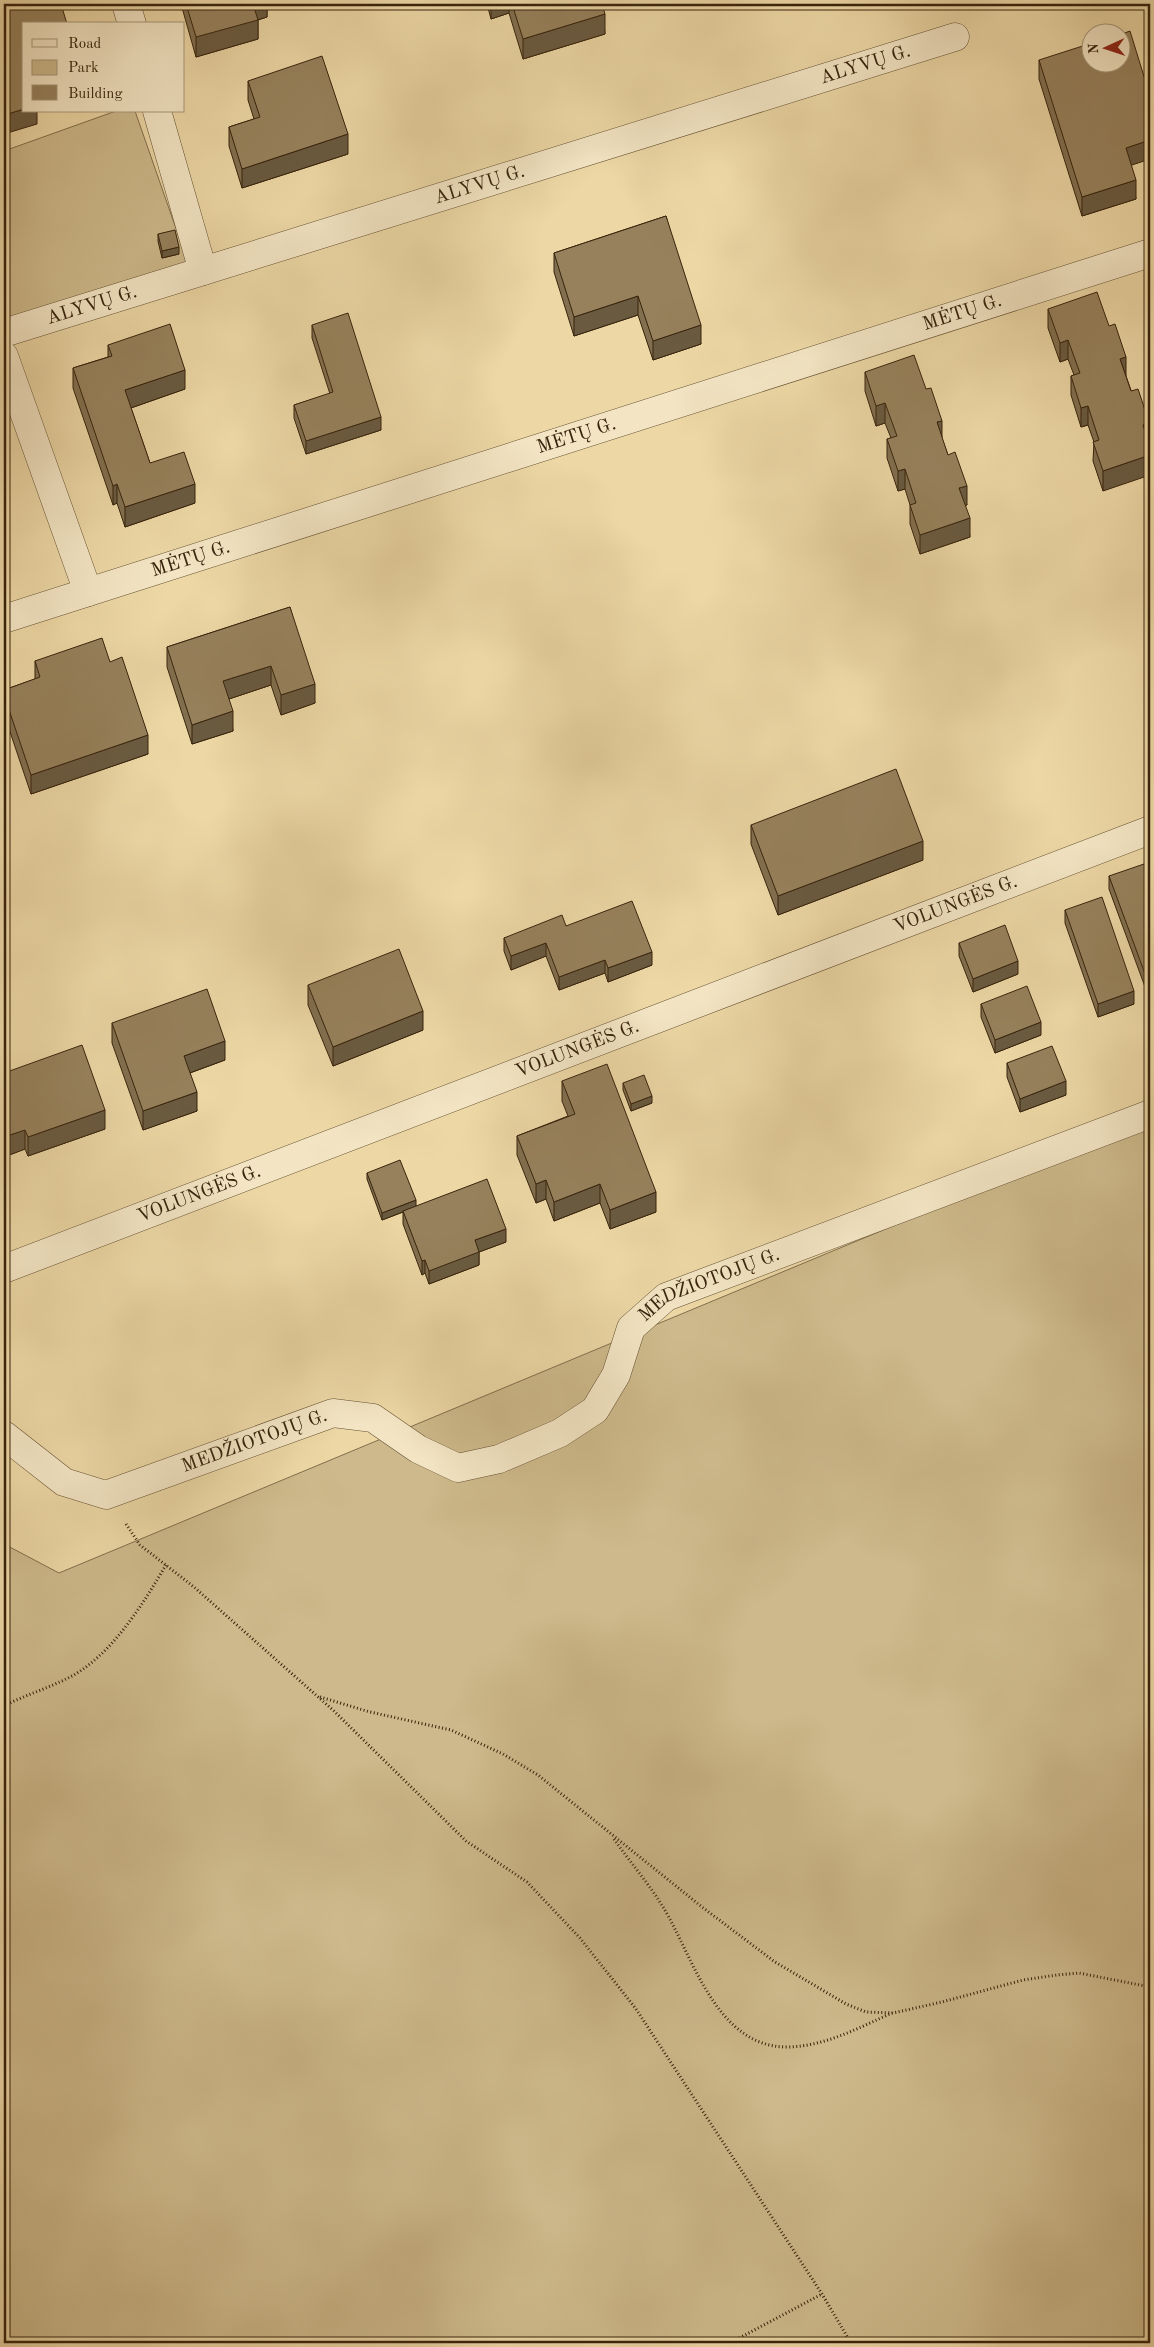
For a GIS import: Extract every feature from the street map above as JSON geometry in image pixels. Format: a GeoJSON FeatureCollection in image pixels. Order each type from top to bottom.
{"type":"FeatureCollection","features":[{"type":"Feature","properties":{"kind":"street"},"geometry":{"type":"LineString","coordinates":[[126,4],[131,22]]}},
{"type":"Feature","properties":{"kind":"street","name":"ALYVŲ G."},"geometry":{"type":"LineString","coordinates":[[4,333],[955,37]]}},
{"type":"Feature","properties":{"kind":"street"},"geometry":{"type":"LineString","coordinates":[[157,112],[203,271]]}},
{"type":"Feature","properties":{"kind":"street","name":"MĖTŲ G."},"geometry":{"type":"LineString","coordinates":[[4,619],[1150,253]]}},
{"type":"Feature","properties":{"kind":"street"},"geometry":{"type":"LineString","coordinates":[[4,356],[88,592]]}},
{"type":"Feature","properties":{"kind":"street","name":"VOLUNGĖS G."},"geometry":{"type":"LineString","coordinates":[[4,1269],[1150,830]]}},
{"type":"Feature","properties":{"kind":"street","name":"MEDŽIOTOJŲ G."},"geometry":{"type":"LineString","coordinates":[[4,1435],[64,1482],[106,1495],[333,1413],[373,1418],[418,1449],[458,1468],[499,1459],[560,1432],[595,1410],[616,1375],[631,1328],[666,1297],[1150,1114]]}},
{"type":"Feature","properties":{"kind":"path"},"geometry":{"type":"LineString","coordinates":[[137,1539],[140,1545],[194,1587],[317,1696],[466,1841],[526,1882],[580,1938],[636,2008],[822,2294],[851,2343]]}},
{"type":"Feature","properties":{"kind":"path"},"geometry":{"type":"LineString","coordinates":[[4,1706],[72,1676],[96,1657],[117,1637],[145,1600],[166,1565]]}},
{"type":"Feature","properties":{"kind":"path"},"geometry":{"type":"LineString","coordinates":[[317,1696],[370,1712],[451,1730],[504,1754],[538,1776],[702,1907],[776,1962],[846,2004],[866,2012],[893,2013]]}},
{"type":"Feature","properties":{"kind":"path"},"geometry":{"type":"LineString","coordinates":[[611,1835],[663,1907],[717,2006],[730,2022],[745,2033],[763,2042],[787,2047],[831,2041],[893,2013],[1023,1980],[1057,1974],[1079,1973],[1150,1986]]}},
{"type":"Feature","properties":{"kind":"path"},"geometry":{"type":"LineString","coordinates":[[730,2343],[822,2294]]}},
{"type":"Feature","properties":{"kind":"green space"},"geometry":{"type":"Polygon","coordinates":[[[113,112],[135,112],[188,263],[4,322],[4,151],[113,112]]]}},
{"type":"Feature","properties":{"kind":"green space"},"geometry":{"type":"Polygon","coordinates":[[[1150,1119],[1150,2343],[4,2343],[4,1544],[59,1573],[1150,1119]]]}},
{"type":"Feature","properties":{"kind":"building"},"geometry":{"type":"Polygon","coordinates":[[[4,4],[61,4],[66,22],[22,22],[22,110],[4,115],[4,4]]]}},
{"type":"Feature","properties":{"kind":"building"},"geometry":{"type":"Polygon","coordinates":[[[186,4],[253,4],[258,20],[196,37],[186,4]]]}},
{"type":"Feature","properties":{"kind":"building"},"geometry":{"type":"Polygon","coordinates":[[[512,4],[602,4],[605,14],[523,39],[512,4]]]}},
{"type":"Feature","properties":{"kind":"building"},"geometry":{"type":"Polygon","coordinates":[[[1132,38],[1150,96],[1150,140],[1126,148],[1136,180],[1082,197],[1039,60],[1082,46],[1082,72],[1132,72],[1132,38]]]}},
{"type":"Feature","properties":{"kind":"building"},"geometry":{"type":"Polygon","coordinates":[[[322,56],[348,134],[242,169],[229,127],[260,117],[248,81],[322,56]]]}},
{"type":"Feature","properties":{"kind":"building"},"geometry":{"type":"Polygon","coordinates":[[[666,216],[701,325],[653,341],[638,296],[574,317],[554,253],[666,216]]]}},
{"type":"Feature","properties":{"kind":"building"},"geometry":{"type":"Polygon","coordinates":[[[175,230],[179,247],[162,251],[158,234],[175,230]]]}},
{"type":"Feature","properties":{"kind":"building"},"geometry":{"type":"Polygon","coordinates":[[[1097,292],[1109,326],[1115,324],[1126,357],[1120,359],[1131,391],[1138,389],[1149,422],[1143,425],[1150,448],[1150,455],[1103,471],[1093,442],[1099,440],[1088,406],[1081,408],[1071,376],[1080,373],[1068,340],[1060,343],[1048,309],[1097,292]]]}},
{"type":"Feature","properties":{"kind":"building"},"geometry":{"type":"Polygon","coordinates":[[[348,313],[381,417],[306,441],[294,405],[333,392],[312,325],[348,313]]]}},
{"type":"Feature","properties":{"kind":"building"},"geometry":{"type":"Polygon","coordinates":[[[170,324],[185,370],[125,390],[150,463],[184,452],[195,484],[125,507],[117,484],[113,486],[73,368],[112,356],[108,345],[170,324]]]}},
{"type":"Feature","properties":{"kind":"building"},"geometry":{"type":"Polygon","coordinates":[[[914,355],[926,389],[931,388],[942,421],[937,422],[948,455],[955,452],[967,486],[959,488],[970,518],[920,535],[910,505],[916,503],[905,469],[898,471],[887,439],[897,436],[885,403],[876,406],[865,372],[914,355]]]}},
{"type":"Feature","properties":{"kind":"building"},"geometry":{"type":"Polygon","coordinates":[[[290,607],[315,684],[281,695],[271,666],[223,681],[233,711],[192,725],[167,647],[290,607]]]}},
{"type":"Feature","properties":{"kind":"building"},"geometry":{"type":"Polygon","coordinates":[[[102,638],[110,662],[122,657],[148,735],[31,775],[4,695],[4,690],[40,677],[35,661],[102,638]]]}},
{"type":"Feature","properties":{"kind":"building"},"geometry":{"type":"Polygon","coordinates":[[[896,769],[923,841],[778,896],[751,825],[896,769]]]}},
{"type":"Feature","properties":{"kind":"building"},"geometry":{"type":"Polygon","coordinates":[[[1144,864],[1150,881],[1150,981],[1148,982],[1109,876],[1144,864]]]}},
{"type":"Feature","properties":{"kind":"building"},"geometry":{"type":"Polygon","coordinates":[[[1102,897],[1134,991],[1098,1004],[1065,910],[1102,897]]]}},
{"type":"Feature","properties":{"kind":"building"},"geometry":{"type":"Polygon","coordinates":[[[632,901],[652,952],[608,968],[605,960],[559,977],[546,943],[511,956],[504,938],[562,915],[566,926],[632,901]]]}},
{"type":"Feature","properties":{"kind":"building"},"geometry":{"type":"Polygon","coordinates":[[[1005,925],[1018,961],[973,979],[959,943],[1005,925]]]}},
{"type":"Feature","properties":{"kind":"building"},"geometry":{"type":"Polygon","coordinates":[[[399,949],[423,1011],[333,1047],[308,985],[399,949]]]}},
{"type":"Feature","properties":{"kind":"building"},"geometry":{"type":"Polygon","coordinates":[[[1027,986],[1041,1022],[995,1040],[981,1004],[1027,986]]]}},
{"type":"Feature","properties":{"kind":"building"},"geometry":{"type":"Polygon","coordinates":[[[207,989],[225,1041],[184,1056],[197,1092],[143,1111],[112,1023],[207,989]]]}},
{"type":"Feature","properties":{"kind":"building"},"geometry":{"type":"Polygon","coordinates":[[[82,1045],[105,1110],[28,1137],[25,1130],[4,1137],[4,1073],[82,1045]]]}},
{"type":"Feature","properties":{"kind":"building"},"geometry":{"type":"Polygon","coordinates":[[[1052,1046],[1066,1081],[1020,1099],[1007,1063],[1052,1046]]]}},
{"type":"Feature","properties":{"kind":"building"},"geometry":{"type":"Polygon","coordinates":[[[607,1064],[656,1192],[610,1210],[600,1184],[554,1202],[546,1180],[536,1184],[517,1136],[575,1114],[562,1081],[607,1064]]]}},
{"type":"Feature","properties":{"kind":"building"},"geometry":{"type":"Polygon","coordinates":[[[644,1075],[652,1096],[631,1104],[623,1083],[644,1075]]]}},
{"type":"Feature","properties":{"kind":"building"},"geometry":{"type":"Polygon","coordinates":[[[400,1160],[416,1200],[382,1213],[367,1173],[400,1160]]]}},
{"type":"Feature","properties":{"kind":"building"},"geometry":{"type":"Polygon","coordinates":[[[487,1179],[506,1229],[475,1240],[479,1252],[429,1271],[425,1260],[422,1261],[403,1211],[487,1179]]]}}]}
